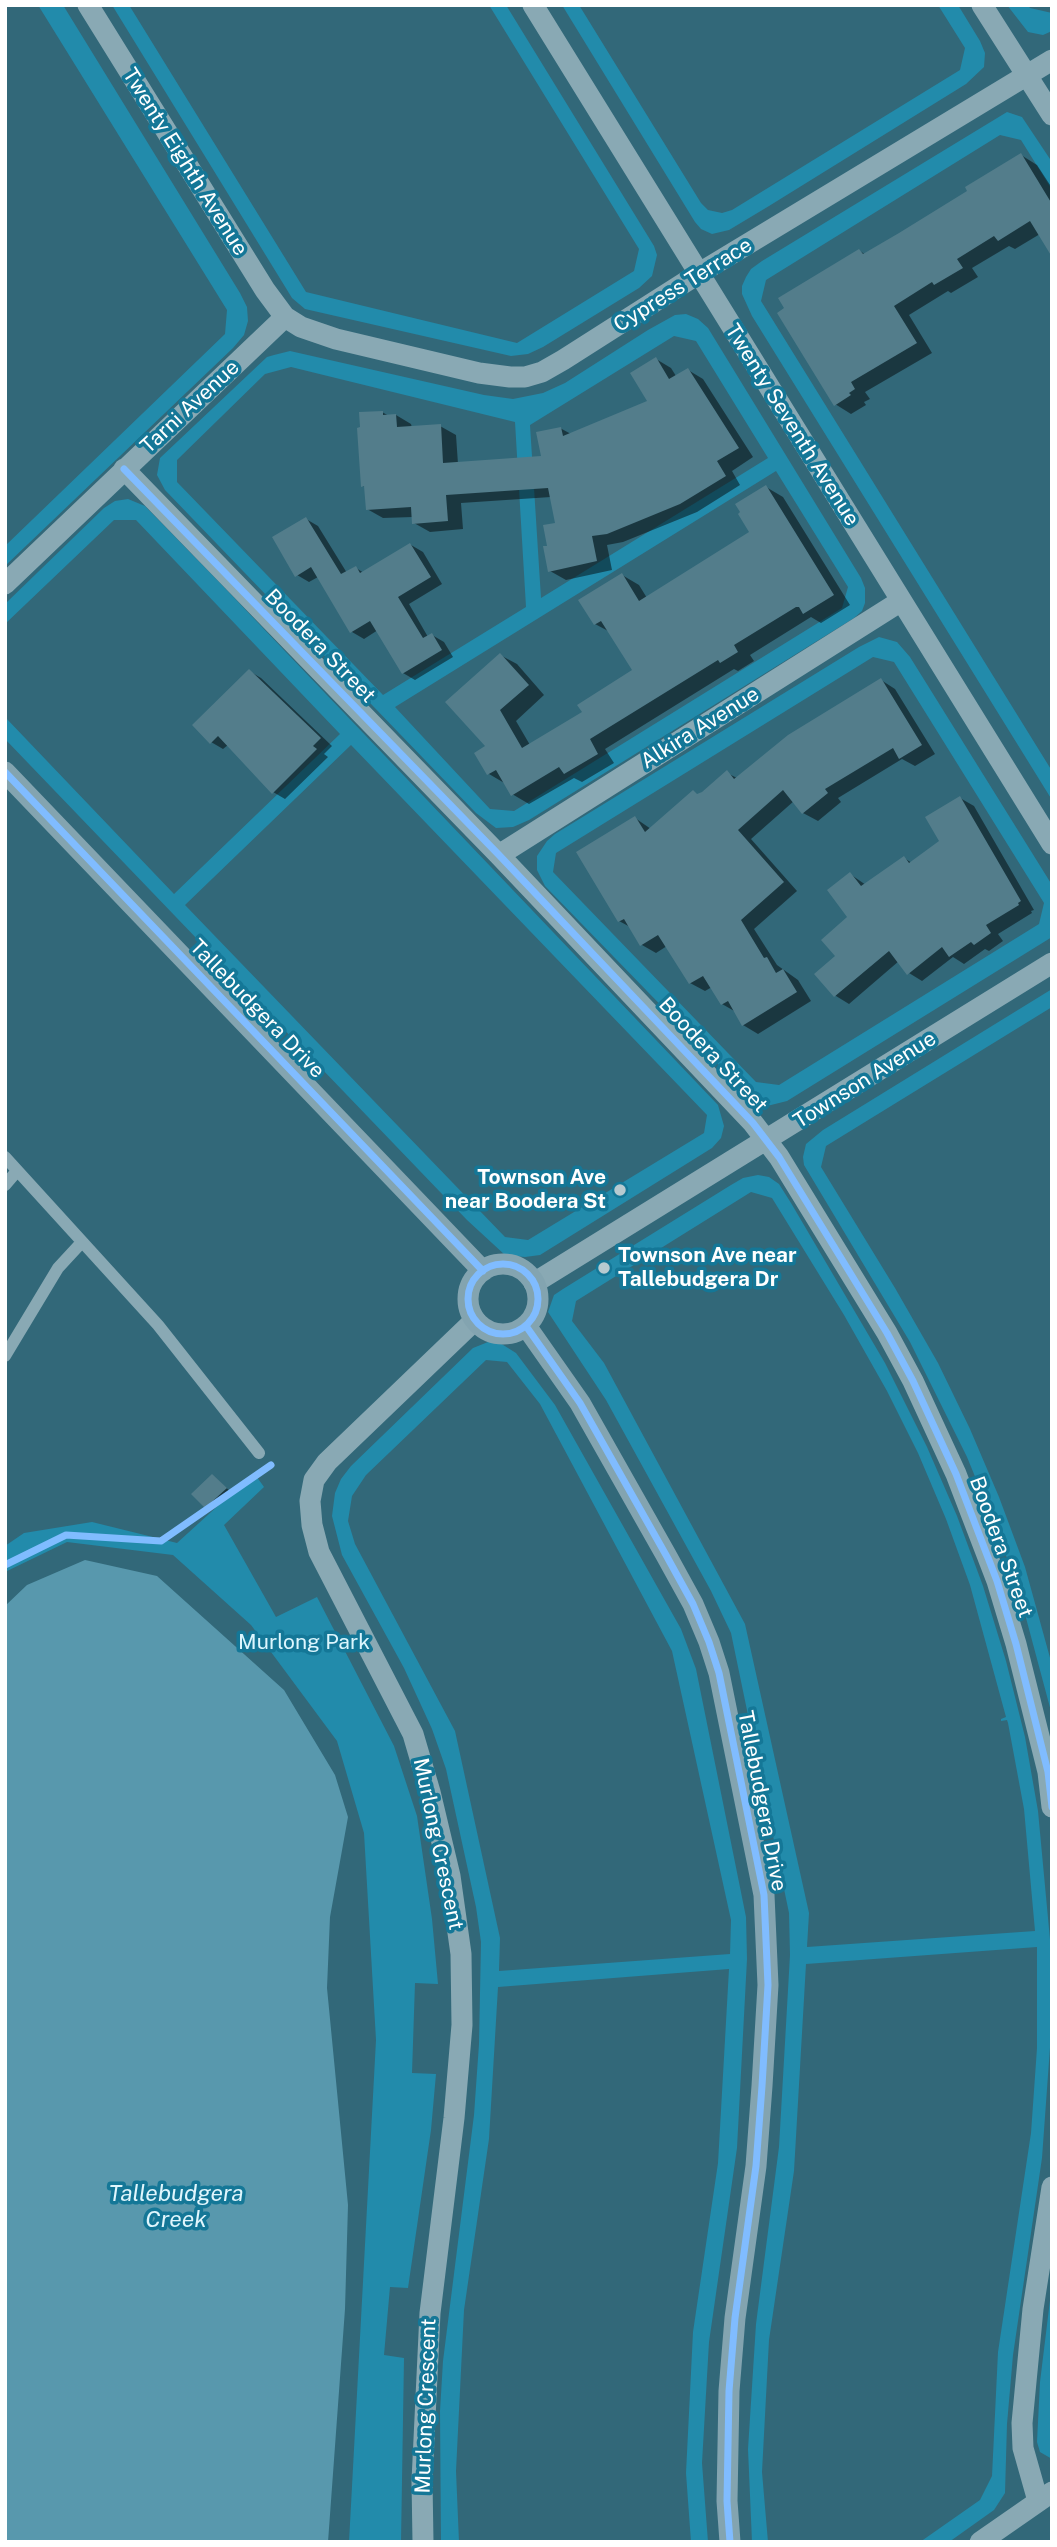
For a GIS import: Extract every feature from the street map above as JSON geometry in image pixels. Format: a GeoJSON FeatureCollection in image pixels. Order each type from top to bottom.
{"type":"FeatureCollection","features":[{"type":"Feature","properties":{"kind":"street","name":"Twenty Eighth Avenue"},"geometry":{"type":"LineString","coordinates":[[88,5],[265,290],[285,317]]}},
{"type":"Feature","properties":{"kind":"street","name":"Twenty Seventh Avenue"},"geometry":{"type":"LineString","coordinates":[[533,5],[1052,844]]}},
{"type":"Feature","properties":{"kind":"street"},"geometry":{"type":"LineString","coordinates":[[982,5],[1052,115]]}},
{"type":"Feature","properties":{"kind":"street","name":"Cypress Terrace"},"geometry":{"type":"LineString","coordinates":[[285,317],[301,327],[398,354],[493,376],[524,377],[542,372],[698,274],[1052,60]]}},
{"type":"Feature","properties":{"kind":"street","name":"Tarni Avenue"},"geometry":{"type":"LineString","coordinates":[[5,584],[285,317]]}},
{"type":"Feature","properties":{"kind":"street","name":"Boodera Street"},"geometry":{"type":"LineString","coordinates":[[124,469],[499,855],[767,1141],[887,1333],[913,1381],[956,1474],[997,1581],[1050,1770],[1052,1807]]}},
{"type":"Feature","properties":{"kind":"street","name":"Alkira Avenue"},"geometry":{"type":"LineString","coordinates":[[499,855],[901,601]]}},
{"type":"Feature","properties":{"kind":"street","name":"Tallebudgera Drive"},"geometry":{"type":"LineString","coordinates":[[5,772],[483,1271]]}},
{"type":"Feature","properties":{"kind":"street","name":"Townson Avenue"},"geometry":{"type":"LineString","coordinates":[[534,1283],[1052,963]]}},
{"type":"Feature","properties":{"kind":"street"},"geometry":{"type":"LineString","coordinates":[[505,1264],[527,1273],[538,1294],[538,1306],[526,1326],[505,1334],[494,1333],[475,1320],[470,1310],[470,1289],[483,1271],[493,1265],[505,1264]]}},
{"type":"Feature","properties":{"kind":"street","name":"Murlong Crescent"},"geometry":{"type":"LineString","coordinates":[[423,2542],[422,2481],[429,2313],[454,2118],[462,2025],[461,1954],[450,1876],[413,1734],[319,1552],[312,1525],[310,1501],[314,1480],[327,1462],[475,1320]]}},
{"type":"Feature","properties":{"kind":"street","name":"Tallebudgera Drive"},"geometry":{"type":"LineString","coordinates":[[526,1326],[580,1403],[677,1574],[709,1642],[719,1673],[764,1895],[768,1973],[762,2086],[756,2166],[735,2318],[729,2391],[726,2475],[730,2542]]}},
{"type":"Feature","properties":{"kind":"street"},"geometry":{"type":"LineString","coordinates":[[980,2542],[1045,2496],[1023,2448],[1022,2423],[1033,2309],[1052,2188]]}},
{"type":"Feature","properties":{"kind":"lane"},"geometry":{"type":"LineString","coordinates":[[5,1157],[158,1325],[259,1453]]}},
{"type":"Feature","properties":{"kind":"lane"},"geometry":{"type":"LineString","coordinates":[[5,1185],[17,1171]]}},
{"type":"Feature","properties":{"kind":"lane"},"geometry":{"type":"LineString","coordinates":[[5,1356],[58,1268],[82,1242]]}},
{"type":"Feature","properties":{"kind":"green space"},"geometry":{"type":"Polygon","coordinates":[[[38,5],[63,5],[240,293],[247,307],[248,321],[244,335],[233,348],[5,566],[5,546],[225,334],[227,310],[38,5]]]}},
{"type":"Feature","properties":{"kind":"green space"},"geometry":{"type":"Polygon","coordinates":[[[112,5],[129,5],[306,292],[517,343],[634,271],[639,249],[489,5],[506,5],[654,246],[657,255],[652,276],[639,288],[543,347],[528,354],[511,356],[305,309],[292,298],[112,5]]]}},
{"type":"Feature","properties":{"kind":"green space"},"geometry":{"type":"Polygon","coordinates":[[[562,5],[579,5],[701,203],[708,210],[722,213],[732,210],[960,70],[965,48],[938,5],[958,5],[980,41],[985,53],[984,67],[966,84],[769,206],[729,230],[712,234],[701,229],[695,222],[562,5]]]}},
{"type":"Feature","properties":{"kind":"green space"},"geometry":{"type":"Polygon","coordinates":[[[1007,5],[1028,5],[1030,8],[1052,13],[1052,31],[1043,35],[1028,32],[1007,5]]]}},
{"type":"Feature","properties":{"kind":"green space"},"geometry":{"type":"Polygon","coordinates":[[[1007,112],[1022,117],[1052,162],[1052,190],[1021,140],[1000,135],[766,280],[761,301],[1052,771],[1052,800],[752,316],[742,294],[746,277],[751,269],[762,261],[1007,112]]]}},
{"type":"Feature","properties":{"kind":"green space"},"geometry":{"type":"Polygon","coordinates":[[[686,314],[698,319],[708,328],[861,578],[865,588],[865,603],[862,611],[854,618],[529,820],[513,827],[496,828],[476,813],[165,490],[157,475],[160,458],[267,357],[274,355],[290,351],[484,395],[513,399],[543,393],[565,383],[675,315],[686,314]],[[674,336],[530,425],[541,598],[768,458],[696,341],[674,336]],[[291,367],[265,374],[177,460],[177,482],[383,695],[526,607],[515,422],[291,367]],[[776,471],[395,707],[490,809],[514,811],[842,608],[848,587],[776,471]]]}},
{"type":"Feature","properties":{"kind":"green space"},"geometry":{"type":"Polygon","coordinates":[[[128,499],[145,506],[718,1105],[724,1126],[721,1138],[712,1148],[540,1255],[505,1255],[467,1220],[5,739],[5,717],[174,894],[340,734],[136,520],[114,520],[5,624],[5,604],[104,508],[115,501],[128,499]],[[351,745],[185,905],[505,1237],[528,1240],[704,1133],[707,1115],[351,745]]]}},
{"type":"Feature","properties":{"kind":"green space"},"geometry":{"type":"Polygon","coordinates":[[[879,637],[897,642],[910,657],[1052,885],[1052,937],[787,1101],[767,1106],[748,1095],[545,886],[537,870],[537,856],[555,834],[879,637]],[[873,657],[556,853],[553,872],[756,1082],[779,1085],[1039,924],[1044,903],[894,662],[873,657]]]}},
{"type":"Feature","properties":{"kind":"green space"},"geometry":{"type":"Polygon","coordinates":[[[1052,989],[1052,1007],[826,1146],[821,1167],[938,1363],[999,1497],[1025,1567],[1052,1665],[1052,1715],[1022,1603],[1001,1540],[967,1457],[910,1342],[804,1165],[803,1157],[806,1144],[823,1130],[1052,989]]]}},
{"type":"Feature","properties":{"kind":"green space"},"geometry":{"type":"Polygon","coordinates":[[[758,1175],[769,1177],[779,1184],[885,1363],[927,1447],[983,1586],[1006,1661],[1025,1737],[1038,1811],[1051,1950],[1052,2020],[1042,2158],[1013,2355],[1005,2493],[994,2510],[949,2542],[920,2542],[980,2500],[992,2476],[998,2352],[1031,2133],[1037,2048],[1037,1947],[806,1964],[794,2171],[769,2340],[762,2472],[768,2542],[752,2542],[748,2449],[756,2324],[779,2147],[790,1955],[789,1913],[731,1633],[711,1591],[606,1400],[548,1312],[554,1295],[743,1178],[758,1175]],[[751,1192],[576,1301],[572,1321],[604,1363],[745,1624],[809,1913],[807,1947],[1035,1931],[1024,1809],[1008,1723],[1007,1720],[1001,1721],[1006,1717],[970,1585],[918,1453],[887,1391],[772,1198],[751,1192]]]}},
{"type":"Feature","properties":{"kind":"green space"},"geometry":{"type":"Polygon","coordinates":[[[488,1342],[500,1343],[516,1353],[555,1405],[681,1629],[696,1669],[746,1917],[747,1959],[737,2148],[709,2342],[702,2463],[708,2542],[691,2542],[686,2473],[693,2332],[718,2163],[729,1969],[498,1987],[489,2139],[464,2310],[456,2471],[459,2542],[441,2542],[440,2411],[443,2361],[474,2115],[479,2044],[481,1942],[446,1769],[432,1729],[404,1668],[342,1555],[332,1516],[335,1493],[351,1466],[473,1348],[488,1342]],[[486,1360],[366,1475],[352,1496],[348,1521],[355,1544],[455,1731],[500,1938],[499,1971],[730,1954],[731,1920],[672,1651],[540,1404],[507,1362],[486,1360]]]}},
{"type":"Feature","properties":{"kind":"green space","name":"Murlong Park"},"geometry":{"type":"Polygon","coordinates":[[[254,1473],[264,1487],[224,1525],[276,1617],[317,1597],[394,1746],[417,1816],[432,1919],[438,1984],[415,1983],[412,2073],[436,2074],[431,2130],[408,2288],[390,2287],[384,2355],[404,2358],[401,2542],[349,2542],[376,2040],[364,1833],[337,1741],[251,1625],[173,1555],[67,1542],[5,1572],[5,1546],[24,1533],[92,1522],[177,1543],[254,1473]]]}},
{"type":"Feature","properties":{"kind":"green space"},"geometry":{"type":"Polygon","coordinates":[[[1052,2284],[1052,2459],[1040,2452],[1037,2442],[1040,2382],[1052,2284]]]}},
{"type":"Feature","properties":{"kind":"water","name":"Tallebudgera Creek"},"geometry":{"type":"Polygon","coordinates":[[[85,1560],[157,1576],[284,1690],[335,1775],[348,1817],[330,1917],[327,1988],[348,2205],[345,2309],[328,2542],[5,2542],[5,1606],[27,1585],[85,1560]]]}},
{"type":"Feature","properties":{"kind":"building"},"geometry":{"type":"Polygon","coordinates":[[[1021,153],[1052,204],[1052,257],[1030,221],[998,241],[994,236],[957,259],[963,268],[934,285],[932,282],[894,306],[917,343],[851,382],[855,389],[849,393],[851,395],[834,406],[777,313],[784,308],[778,298],[859,249],[863,254],[899,233],[967,191],[965,187],[1021,153]]]}},
{"type":"Feature","properties":{"kind":"building"},"geometry":{"type":"Polygon","coordinates":[[[656,357],[669,379],[688,368],[739,448],[717,461],[726,476],[680,504],[607,534],[592,536],[597,561],[548,572],[543,546],[547,546],[543,525],[555,523],[548,488],[446,495],[448,521],[412,524],[411,507],[366,510],[364,486],[361,487],[357,428],[360,427],[359,412],[383,411],[383,415],[396,414],[397,427],[441,424],[443,463],[541,456],[536,432],[561,427],[563,436],[647,401],[630,373],[656,357]]]}},
{"type":"Feature","properties":{"kind":"building"},"geometry":{"type":"Polygon","coordinates":[[[766,485],[834,595],[803,614],[799,607],[796,607],[734,645],[738,652],[720,663],[718,660],[590,739],[598,754],[564,774],[559,767],[511,796],[496,770],[487,775],[474,753],[485,746],[445,702],[500,653],[529,685],[500,710],[522,748],[582,712],[577,705],[632,670],[601,621],[594,625],[578,600],[622,573],[639,601],[749,532],[735,504],[766,485]]]}},
{"type":"Feature","properties":{"kind":"building"},"geometry":{"type":"Polygon","coordinates":[[[306,517],[341,574],[356,566],[360,573],[410,543],[431,577],[398,597],[423,638],[432,633],[442,650],[402,674],[370,621],[350,633],[311,567],[295,577],[272,537],[306,517]]]}},
{"type":"Feature","properties":{"kind":"building"},"geometry":{"type":"Polygon","coordinates":[[[249,669],[321,738],[313,746],[317,749],[272,794],[218,736],[210,744],[192,725],[249,669]]]}},
{"type":"Feature","properties":{"kind":"building"},"geometry":{"type":"Polygon","coordinates":[[[881,678],[922,745],[899,759],[893,748],[825,789],[828,793],[802,814],[783,790],[738,830],[784,882],[741,920],[764,958],[767,957],[776,973],[783,969],[797,992],[742,1026],[728,1001],[721,1005],[703,976],[689,984],[658,935],[640,946],[624,919],[618,922],[576,852],[635,816],[645,832],[693,790],[697,794],[702,792],[727,770],[734,779],[788,735],[881,678]]]}},
{"type":"Feature","properties":{"kind":"building"},"geometry":{"type":"Polygon","coordinates":[[[960,796],[1021,901],[1019,905],[986,925],[991,933],[974,945],[971,942],[949,957],[942,947],[907,975],[889,951],[834,997],[814,974],[835,956],[821,940],[847,917],[827,890],[850,872],[861,886],[904,856],[909,863],[939,841],[925,817],[960,796]]]}},
{"type":"Feature","properties":{"kind":"building"},"geometry":{"type":"Polygon","coordinates":[[[212,1474],[227,1488],[205,1508],[191,1494],[212,1474]]]}},
{"type":"Feature","properties":{"kind":"cycle path"},"geometry":{"type":"LineString","coordinates":[[124,469],[499,855],[753,1123],[779,1157],[887,1333],[913,1381],[956,1474],[997,1581],[1016,1644],[1048,1772],[1052,1807]]}},
{"type":"Feature","properties":{"kind":"cycle path"},"geometry":{"type":"LineString","coordinates":[[5,772],[483,1271]]}},
{"type":"Feature","properties":{"kind":"cycle path"},"geometry":{"type":"LineString","coordinates":[[503,1264],[528,1274],[538,1299],[528,1324],[503,1334],[478,1324],[468,1299],[478,1274],[503,1264]]}},
{"type":"Feature","properties":{"kind":"cycle path"},"geometry":{"type":"LineString","coordinates":[[526,1326],[580,1403],[693,1604],[709,1642],[719,1673],[764,1895],[768,1985],[762,2086],[756,2166],[735,2318],[729,2391],[727,2501],[730,2542]]}},
{"type":"Feature","properties":{"kind":"cycle path"},"geometry":{"type":"LineString","coordinates":[[5,1565],[66,1535],[161,1541],[271,1465]]}},
{"type":"Feature","properties":{"kind":"place","name":"Townson Ave near Boodera St"},"geometry":{"type":"Point","coordinates":[620,1190]}},
{"type":"Feature","properties":{"kind":"place","name":"Townson Ave near Tallebudgera Dr"},"geometry":{"type":"Point","coordinates":[604,1268]}}]}
